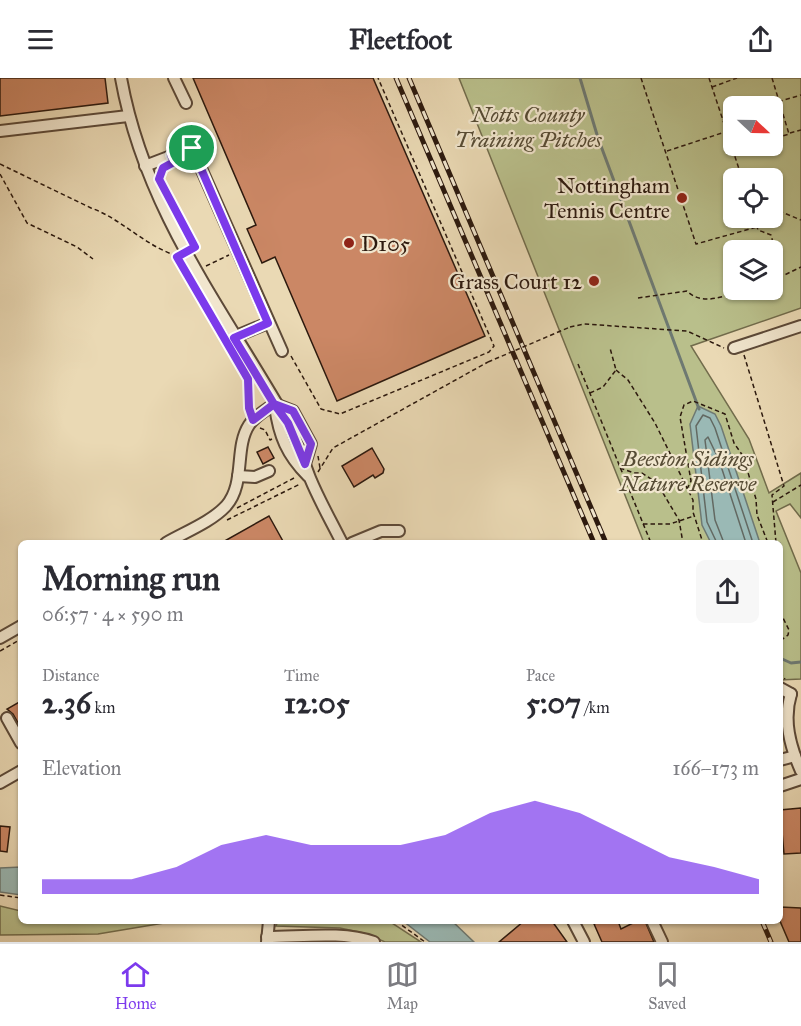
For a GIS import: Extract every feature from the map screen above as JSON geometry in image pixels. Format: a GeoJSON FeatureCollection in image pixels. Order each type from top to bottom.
{"type":"FeatureCollection","features":[{"type":"Feature","properties":{"kind":"street"},"geometry":{"type":"LineString","coordinates":[[121,78],[128,116],[162,208],[234,338],[277,408],[283,443],[292,460],[311,479]]}},
{"type":"Feature","properties":{"kind":"street"},"geometry":{"type":"LineString","coordinates":[[174,78],[186,103]]}},
{"type":"Feature","properties":{"kind":"street"},"geometry":{"type":"LineString","coordinates":[[0,131],[128,116]]}},
{"type":"Feature","properties":{"kind":"street"},"geometry":{"type":"LineString","coordinates":[[145,166],[192,148],[282,351]]}},
{"type":"Feature","properties":{"kind":"street"},"geometry":{"type":"LineString","coordinates":[[234,338],[268,323]]}},
{"type":"Feature","properties":{"kind":"street"},"geometry":{"type":"LineString","coordinates":[[735,350],[801,326]]}},
{"type":"Feature","properties":{"kind":"street"},"geometry":{"type":"LineString","coordinates":[[171,540],[222,509],[233,494],[247,429],[253,420],[277,408],[293,411],[311,444],[307,459],[311,479],[341,540]]}},
{"type":"Feature","properties":{"kind":"street"},"geometry":{"type":"LineString","coordinates":[[238,476],[255,477],[266,472],[257,462]]}},
{"type":"Feature","properties":{"kind":"street"},"geometry":{"type":"LineString","coordinates":[[359,540],[381,531],[399,531]]}},
{"type":"Feature","properties":{"kind":"street"},"geometry":{"type":"LineString","coordinates":[[0,638],[18,628]]}},
{"type":"Feature","properties":{"kind":"street"},"geometry":{"type":"LineString","coordinates":[[796,691],[788,717],[795,756],[801,771]]}},
{"type":"Feature","properties":{"kind":"street"},"geometry":{"type":"LineString","coordinates":[[7,718],[18,738]]}},
{"type":"Feature","properties":{"kind":"street"},"geometry":{"type":"LineString","coordinates":[[783,759],[795,756]]}},
{"type":"Feature","properties":{"kind":"street"},"geometry":{"type":"LineString","coordinates":[[0,783],[18,773]]}},
{"type":"Feature","properties":{"kind":"street"},"geometry":{"type":"LineString","coordinates":[[783,785],[801,778]]}},
{"type":"Feature","properties":{"kind":"street"},"geometry":{"type":"LineString","coordinates":[[269,924],[267,940],[349,934],[374,942]]}},
{"type":"Feature","properties":{"kind":"street"},"geometry":{"type":"LineString","coordinates":[[575,924],[584,942]]}},
{"type":"Feature","properties":{"kind":"street"},"geometry":{"type":"LineString","coordinates":[[653,924],[662,942]]}},
{"type":"Feature","properties":{"kind":"path"},"geometry":{"type":"LineString","coordinates":[[282,351],[294,358],[321,409],[340,414],[489,352],[494,346],[378,78]]}},
{"type":"Feature","properties":{"kind":"path"},"geometry":{"type":"LineString","coordinates":[[641,78],[696,244],[753,228]]}},
{"type":"Feature","properties":{"kind":"path"},"geometry":{"type":"LineString","coordinates":[[709,78],[722,120]]}},
{"type":"Feature","properties":{"kind":"path"},"geometry":{"type":"LineString","coordinates":[[712,87],[737,78]]}},
{"type":"Feature","properties":{"kind":"path"},"geometry":{"type":"LineString","coordinates":[[771,78],[777,96]]}},
{"type":"Feature","properties":{"kind":"path"},"geometry":{"type":"LineString","coordinates":[[783,101],[801,95]]}},
{"type":"Feature","properties":{"kind":"path"},"geometry":{"type":"LineString","coordinates":[[783,115],[789,134]]}},
{"type":"Feature","properties":{"kind":"path"},"geometry":{"type":"LineString","coordinates":[[783,136],[801,130]]}},
{"type":"Feature","properties":{"kind":"path"},"geometry":{"type":"LineString","coordinates":[[666,152],[723,132]]}},
{"type":"Feature","properties":{"kind":"path"},"geometry":{"type":"LineString","coordinates":[[0,164],[105,212],[140,238],[177,257],[185,252]]}},
{"type":"Feature","properties":{"kind":"path"},"geometry":{"type":"LineString","coordinates":[[0,174],[27,224],[77,248],[93,259]]}},
{"type":"Feature","properties":{"kind":"path"},"geometry":{"type":"LineString","coordinates":[[783,213],[801,220]]}},
{"type":"Feature","properties":{"kind":"path"},"geometry":{"type":"LineString","coordinates":[[757,228],[771,235],[772,240]]}},
{"type":"Feature","properties":{"kind":"path"},"geometry":{"type":"LineString","coordinates":[[204,267],[236,251]]}},
{"type":"Feature","properties":{"kind":"path"},"geometry":{"type":"LineString","coordinates":[[783,276],[801,267]]}},
{"type":"Feature","properties":{"kind":"path"},"geometry":{"type":"LineString","coordinates":[[638,298],[687,291],[696,297],[709,300],[723,296]]}},
{"type":"Feature","properties":{"kind":"path"},"geometry":{"type":"LineString","coordinates":[[215,323],[248,379],[249,408],[253,420]]}},
{"type":"Feature","properties":{"kind":"path"},"geometry":{"type":"LineString","coordinates":[[224,522],[311,479],[333,448],[488,362],[570,327],[584,324],[687,331],[735,350],[786,492]]}},
{"type":"Feature","properties":{"kind":"path"},"geometry":{"type":"LineString","coordinates":[[610,348],[616,370],[628,380],[655,423],[693,500],[694,516],[702,540]]}},
{"type":"Feature","properties":{"kind":"path"},"geometry":{"type":"LineString","coordinates":[[578,364],[650,540]]}},
{"type":"Feature","properties":{"kind":"path"},"geometry":{"type":"LineString","coordinates":[[589,393],[603,387],[616,370]]}},
{"type":"Feature","properties":{"kind":"path"},"geometry":{"type":"LineString","coordinates":[[687,489],[691,481],[680,417],[684,405],[693,401],[725,414],[735,443],[743,456],[756,499],[757,515],[767,540]]}},
{"type":"Feature","properties":{"kind":"path"},"geometry":{"type":"LineString","coordinates":[[619,468],[634,473],[642,472],[657,483],[679,520],[682,540]]}},
{"type":"Feature","properties":{"kind":"path"},"geometry":{"type":"LineString","coordinates":[[233,510],[299,475]]}},
{"type":"Feature","properties":{"kind":"path"},"geometry":{"type":"LineString","coordinates":[[772,503],[786,492],[801,485]]}},
{"type":"Feature","properties":{"kind":"path"},"geometry":{"type":"LineString","coordinates":[[776,540],[772,495],[784,486]]}},
{"type":"Feature","properties":{"kind":"path"},"geometry":{"type":"LineString","coordinates":[[642,524],[670,524],[694,516]]}},
{"type":"Feature","properties":{"kind":"path"},"geometry":{"type":"LineString","coordinates":[[783,618],[789,630],[788,635],[783,639]]}},
{"type":"Feature","properties":{"kind":"path"},"geometry":{"type":"LineString","coordinates":[[0,651],[18,641]]}},
{"type":"Feature","properties":{"kind":"path"},"geometry":{"type":"LineString","coordinates":[[0,895],[18,898]]}},
{"type":"Feature","properties":{"kind":"path"},"geometry":{"type":"LineString","coordinates":[[400,924],[425,942]]}},
{"type":"Feature","properties":{"kind":"green space"},"geometry":{"type":"Polygon","coordinates":[[[459,78],[801,78],[801,308],[691,346],[749,439],[769,493],[801,473],[801,518],[790,504],[776,511],[801,573],[801,679],[783,680],[783,540],[643,540],[459,78]]]}},
{"type":"Feature","properties":{"kind":"green space"},"geometry":{"type":"Polygon","coordinates":[[[0,906],[18,910],[18,924],[158,924],[98,934],[0,935],[0,906]]]}},
{"type":"Feature","properties":{"kind":"green space"},"geometry":{"type":"Polygon","coordinates":[[[277,924],[394,924],[421,942],[385,942],[364,933],[340,928],[276,926],[277,924]]]}},
{"type":"Feature","properties":{"kind":"water"},"geometry":{"type":"Polygon","coordinates":[[[698,406],[715,414],[759,540],[710,540],[702,525],[690,424],[698,406]]]}},
{"type":"Feature","properties":{"kind":"water"},"geometry":{"type":"Polygon","coordinates":[[[18,867],[18,895],[0,892],[0,868],[18,867]]]}},
{"type":"Feature","properties":{"kind":"water"},"geometry":{"type":"Polygon","coordinates":[[[407,924],[455,924],[474,942],[430,942],[407,924]]]}},
{"type":"Feature","properties":{"kind":"building"},"geometry":{"type":"Polygon","coordinates":[[[0,78],[105,78],[108,103],[0,116],[0,78]]]}},
{"type":"Feature","properties":{"kind":"building","name":"D105"},"geometry":{"type":"Polygon","coordinates":[[[193,78],[373,78],[485,336],[337,401],[275,257],[262,263],[247,229],[256,225],[193,78]]]}},
{"type":"Feature","properties":{"kind":"building"},"geometry":{"type":"Polygon","coordinates":[[[268,447],[274,458],[263,464],[257,452],[268,447]]]}},
{"type":"Feature","properties":{"kind":"building"},"geometry":{"type":"Polygon","coordinates":[[[372,448],[384,469],[383,473],[375,478],[373,475],[354,487],[342,466],[372,448]]]}},
{"type":"Feature","properties":{"kind":"building"},"geometry":{"type":"Polygon","coordinates":[[[269,516],[282,540],[226,540],[269,516]]]}},
{"type":"Feature","properties":{"kind":"building"},"geometry":{"type":"Polygon","coordinates":[[[18,703],[18,723],[13,714],[7,709],[18,703]]]}},
{"type":"Feature","properties":{"kind":"building"},"geometry":{"type":"Polygon","coordinates":[[[801,808],[801,853],[784,854],[783,810],[801,808]]]}},
{"type":"Feature","properties":{"kind":"building"},"geometry":{"type":"Polygon","coordinates":[[[0,826],[10,827],[7,852],[0,851],[0,826]]]}},
{"type":"Feature","properties":{"kind":"building"},"geometry":{"type":"Polygon","coordinates":[[[783,907],[801,908],[801,942],[789,942],[781,924],[783,907]]]}},
{"type":"Feature","properties":{"kind":"building"},"geometry":{"type":"Polygon","coordinates":[[[520,924],[554,924],[567,942],[499,942],[520,924]]]}},
{"type":"Feature","properties":{"kind":"building"},"geometry":{"type":"Polygon","coordinates":[[[594,924],[619,924],[621,929],[631,924],[646,924],[654,942],[602,942],[594,924]]]}},
{"type":"Feature","properties":{"kind":"waterway"},"geometry":{"type":"LineString","coordinates":[[580,78],[598,138],[699,409]]}},
{"type":"Feature","properties":{"kind":"waterway"},"geometry":{"type":"LineString","coordinates":[[783,659],[791,663],[801,662]]}},
{"type":"Feature","properties":{"kind":"railway"},"geometry":{"type":"LineString","coordinates":[[396,78],[593,540]]}},
{"type":"Feature","properties":{"kind":"railway"},"geometry":{"type":"LineString","coordinates":[[409,78],[605,540]]}},
{"type":"Feature","properties":{"kind":"railway"},"geometry":{"type":"LineString","coordinates":[[763,924],[771,942]]}},
{"type":"Feature","properties":{"kind":"place","name":"Nottingham Tennis Centre"},"geometry":{"type":"Point","coordinates":[682,198]}},
{"type":"Feature","properties":{"kind":"place","name":"D105"},"geometry":{"type":"Point","coordinates":[349,243]}},
{"type":"Feature","properties":{"kind":"place","name":"Grass Court 12"},"geometry":{"type":"Point","coordinates":[594,281]}},
{"type":"Feature","properties":{"kind":"route"},"geometry":{"type":"LineString","coordinates":[[192,148],[171,155],[174,162],[163,168],[159,179],[195,247],[177,257],[248,379],[249,408],[253,420],[274,404],[288,423],[305,464],[311,444],[293,411],[274,404],[261,379],[234,338],[268,323],[192,148]]}},
{"type":"Feature","properties":{"kind":"park label","name":"Notts County Training Pitches"},"geometry":{"type":"Point","coordinates":[528,126]}},
{"type":"Feature","properties":{"kind":"park label","name":"Beeston Sidings Nature Reserve"},"geometry":{"type":"Point","coordinates":[688,470]}}]}
